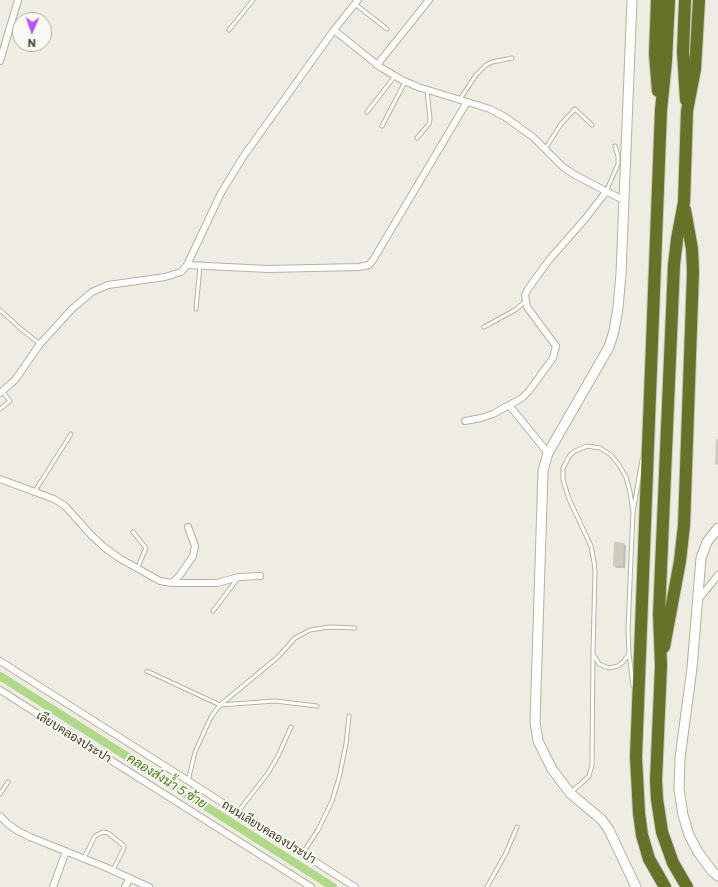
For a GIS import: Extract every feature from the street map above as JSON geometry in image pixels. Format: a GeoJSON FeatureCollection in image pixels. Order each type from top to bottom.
{"type":"FeatureCollection","features":[{"type":"Feature","properties":{"kind":"highway"},"geometry":{"type":"LineString","coordinates":[[657,0],[656,62],[661,110]]}},
{"type":"Feature","properties":{"kind":"highway"},"geometry":{"type":"LineString","coordinates":[[665,887],[649,859],[640,824],[636,765],[661,110],[666,61],[669,0]]}},
{"type":"Feature","properties":{"kind":"highway"},"geometry":{"type":"LineString","coordinates":[[685,0],[683,68],[688,111]]}},
{"type":"Feature","properties":{"kind":"highway"},"geometry":{"type":"LineString","coordinates":[[692,887],[684,882],[673,863],[665,843],[657,799],[656,759],[661,666],[659,614],[673,278],[677,239],[684,202],[688,111],[696,63],[699,0]]}},
{"type":"Feature","properties":{"kind":"highway"},"geometry":{"type":"LineString","coordinates":[[661,666],[680,561],[684,526],[693,272],[692,249],[684,202]]}},
{"type":"Feature","properties":{"kind":"main road"},"geometry":{"type":"LineString","coordinates":[[632,0],[621,274],[614,332],[609,347],[548,453],[543,471],[534,722],[538,741],[552,769],[570,793],[602,820],[609,830],[636,887]]}},
{"type":"Feature","properties":{"kind":"main road"},"geometry":{"type":"LineString","coordinates":[[718,528],[707,542],[701,558],[692,668],[680,758],[679,789],[683,815],[689,835],[698,852],[712,871],[718,876]]}},
{"type":"Feature","properties":{"kind":"street"},"geometry":{"type":"LineString","coordinates":[[0,61],[18,0]]}},
{"type":"Feature","properties":{"kind":"street"},"geometry":{"type":"LineString","coordinates":[[377,65],[429,0]]}},
{"type":"Feature","properties":{"kind":"street"},"geometry":{"type":"LineString","coordinates":[[1,392],[15,380],[40,344],[72,309],[92,292],[108,285],[165,277],[181,272],[187,265],[221,193],[243,157],[334,30],[357,2]]}},
{"type":"Feature","properties":{"kind":"street"},"geometry":{"type":"LineString","coordinates":[[334,30],[377,65],[405,82],[426,90],[490,109],[505,117],[533,138],[563,167],[606,192],[624,200]]}},
{"type":"Feature","properties":{"kind":"street"},"geometry":{"type":"LineString","coordinates":[[187,265],[268,269],[359,267],[369,265],[463,101]]}},
{"type":"Feature","properties":{"kind":"street"},"geometry":{"type":"LineString","coordinates":[[465,421],[493,414],[522,398],[529,391],[553,358],[556,352],[556,346],[527,307],[525,296],[528,289],[549,260],[585,219],[606,192]]}},
{"type":"Feature","properties":{"kind":"street"},"geometry":{"type":"LineString","coordinates":[[509,405],[548,453]]}},
{"type":"Feature","properties":{"kind":"street"},"geometry":{"type":"LineString","coordinates":[[0,479],[54,499],[65,506],[104,547],[137,569],[160,581],[172,583],[217,583],[239,577],[260,576]]}},
{"type":"Feature","properties":{"kind":"street"},"geometry":{"type":"LineString","coordinates":[[172,583],[186,567],[195,550],[188,528]]}},
{"type":"Feature","properties":{"kind":"street"},"geometry":{"type":"LineString","coordinates":[[698,600],[718,575]]}},
{"type":"Feature","properties":{"kind":"street","name":"ถนนเลียบคลองประปา"},"geometry":{"type":"LineString","coordinates":[[0,661],[355,887]]}},
{"type":"Feature","properties":{"kind":"street","name":"เลียบคลองประปา"},"geometry":{"type":"LineString","coordinates":[[0,690],[311,887]]}},
{"type":"Feature","properties":{"kind":"street"},"geometry":{"type":"LineString","coordinates":[[0,816],[18,831],[113,870],[149,887]]}},
{"type":"Feature","properties":{"kind":"street"},"geometry":{"type":"LineString","coordinates":[[53,887],[66,851]]}},
{"type":"Feature","properties":{"kind":"street"},"geometry":{"type":"LineString","coordinates":[[125,887],[130,878]]}},
{"type":"Feature","properties":{"kind":"lane"},"geometry":{"type":"LineString","coordinates":[[229,30],[253,0]]}},
{"type":"Feature","properties":{"kind":"lane"},"geometry":{"type":"LineString","coordinates":[[357,2],[387,29]]}},
{"type":"Feature","properties":{"kind":"lane"},"geometry":{"type":"LineString","coordinates":[[463,101],[476,75],[486,65],[492,62],[512,58]]}},
{"type":"Feature","properties":{"kind":"lane"},"geometry":{"type":"LineString","coordinates":[[367,112],[395,76]]}},
{"type":"Feature","properties":{"kind":"lane"},"geometry":{"type":"LineString","coordinates":[[382,126],[405,82]]}},
{"type":"Feature","properties":{"kind":"lane"},"geometry":{"type":"LineString","coordinates":[[417,138],[429,124],[430,119],[426,90]]}},
{"type":"Feature","properties":{"kind":"lane"},"geometry":{"type":"LineString","coordinates":[[545,149],[561,124],[575,109],[592,125]]}},
{"type":"Feature","properties":{"kind":"lane"},"geometry":{"type":"LineString","coordinates":[[606,192],[618,164],[616,146]]}},
{"type":"Feature","properties":{"kind":"lane"},"geometry":{"type":"LineString","coordinates":[[196,309],[200,266]]}},
{"type":"Feature","properties":{"kind":"lane"},"geometry":{"type":"LineString","coordinates":[[484,326],[515,310],[526,301]]}},
{"type":"Feature","properties":{"kind":"lane"},"geometry":{"type":"LineString","coordinates":[[0,310],[40,344]]}},
{"type":"Feature","properties":{"kind":"lane"},"geometry":{"type":"LineString","coordinates":[[0,409],[10,401],[1,392]]}},
{"type":"Feature","properties":{"kind":"lane"},"geometry":{"type":"LineString","coordinates":[[644,451],[649,430]]}},
{"type":"Feature","properties":{"kind":"lane"},"geometry":{"type":"LineString","coordinates":[[34,491],[71,434]]}},
{"type":"Feature","properties":{"kind":"lane"},"geometry":{"type":"LineString","coordinates":[[570,793],[589,776],[592,766],[594,562],[588,538],[569,500],[562,480],[563,468],[570,455],[587,446],[600,448],[611,455],[626,477],[633,512]]}},
{"type":"Feature","properties":{"kind":"lane"},"geometry":{"type":"LineString","coordinates":[[638,715],[629,653],[628,629],[633,512],[642,458]]}},
{"type":"Feature","properties":{"kind":"lane"},"geometry":{"type":"LineString","coordinates":[[133,532],[146,548],[137,569]]}},
{"type":"Feature","properties":{"kind":"lane"},"geometry":{"type":"LineString","coordinates":[[213,611],[239,577]]}},
{"type":"Feature","properties":{"kind":"lane"},"geometry":{"type":"LineString","coordinates":[[188,781],[195,752],[210,717],[220,704],[278,657],[295,638],[310,630],[329,627],[356,628]]}},
{"type":"Feature","properties":{"kind":"lane"},"geometry":{"type":"LineString","coordinates":[[593,652],[600,664],[609,668],[621,664],[629,653]]}},
{"type":"Feature","properties":{"kind":"lane"},"geometry":{"type":"LineString","coordinates":[[147,671],[220,704],[275,701],[317,706]]}},
{"type":"Feature","properties":{"kind":"lane"},"geometry":{"type":"LineString","coordinates":[[302,854],[318,830],[332,801],[339,778],[346,744],[349,716]]}},
{"type":"Feature","properties":{"kind":"lane"},"geometry":{"type":"LineString","coordinates":[[237,812],[268,773],[278,756],[291,727]]}},
{"type":"Feature","properties":{"kind":"lane"},"geometry":{"type":"LineString","coordinates":[[0,794],[8,782]]}},
{"type":"Feature","properties":{"kind":"lane"},"geometry":{"type":"LineString","coordinates":[[487,887],[506,853],[517,827]]}},
{"type":"Feature","properties":{"kind":"lane"},"geometry":{"type":"LineString","coordinates":[[84,858],[95,836],[103,832],[108,833],[124,846],[113,870]]}},
{"type":"Feature","properties":{"kind":"building"},"geometry":{"type":"Polygon","coordinates":[[[716,439],[718,439],[718,465],[715,464],[716,439]]]}},
{"type":"Feature","properties":{"kind":"building"},"geometry":{"type":"Polygon","coordinates":[[[614,542],[624,543],[623,566],[613,566],[614,542]]]}},
{"type":"Feature","properties":{"kind":"waterway","name":"คลองส่งน้ำ 5 ซ้าย"},"geometry":{"type":"LineString","coordinates":[[0,676],[333,887]]}}]}
